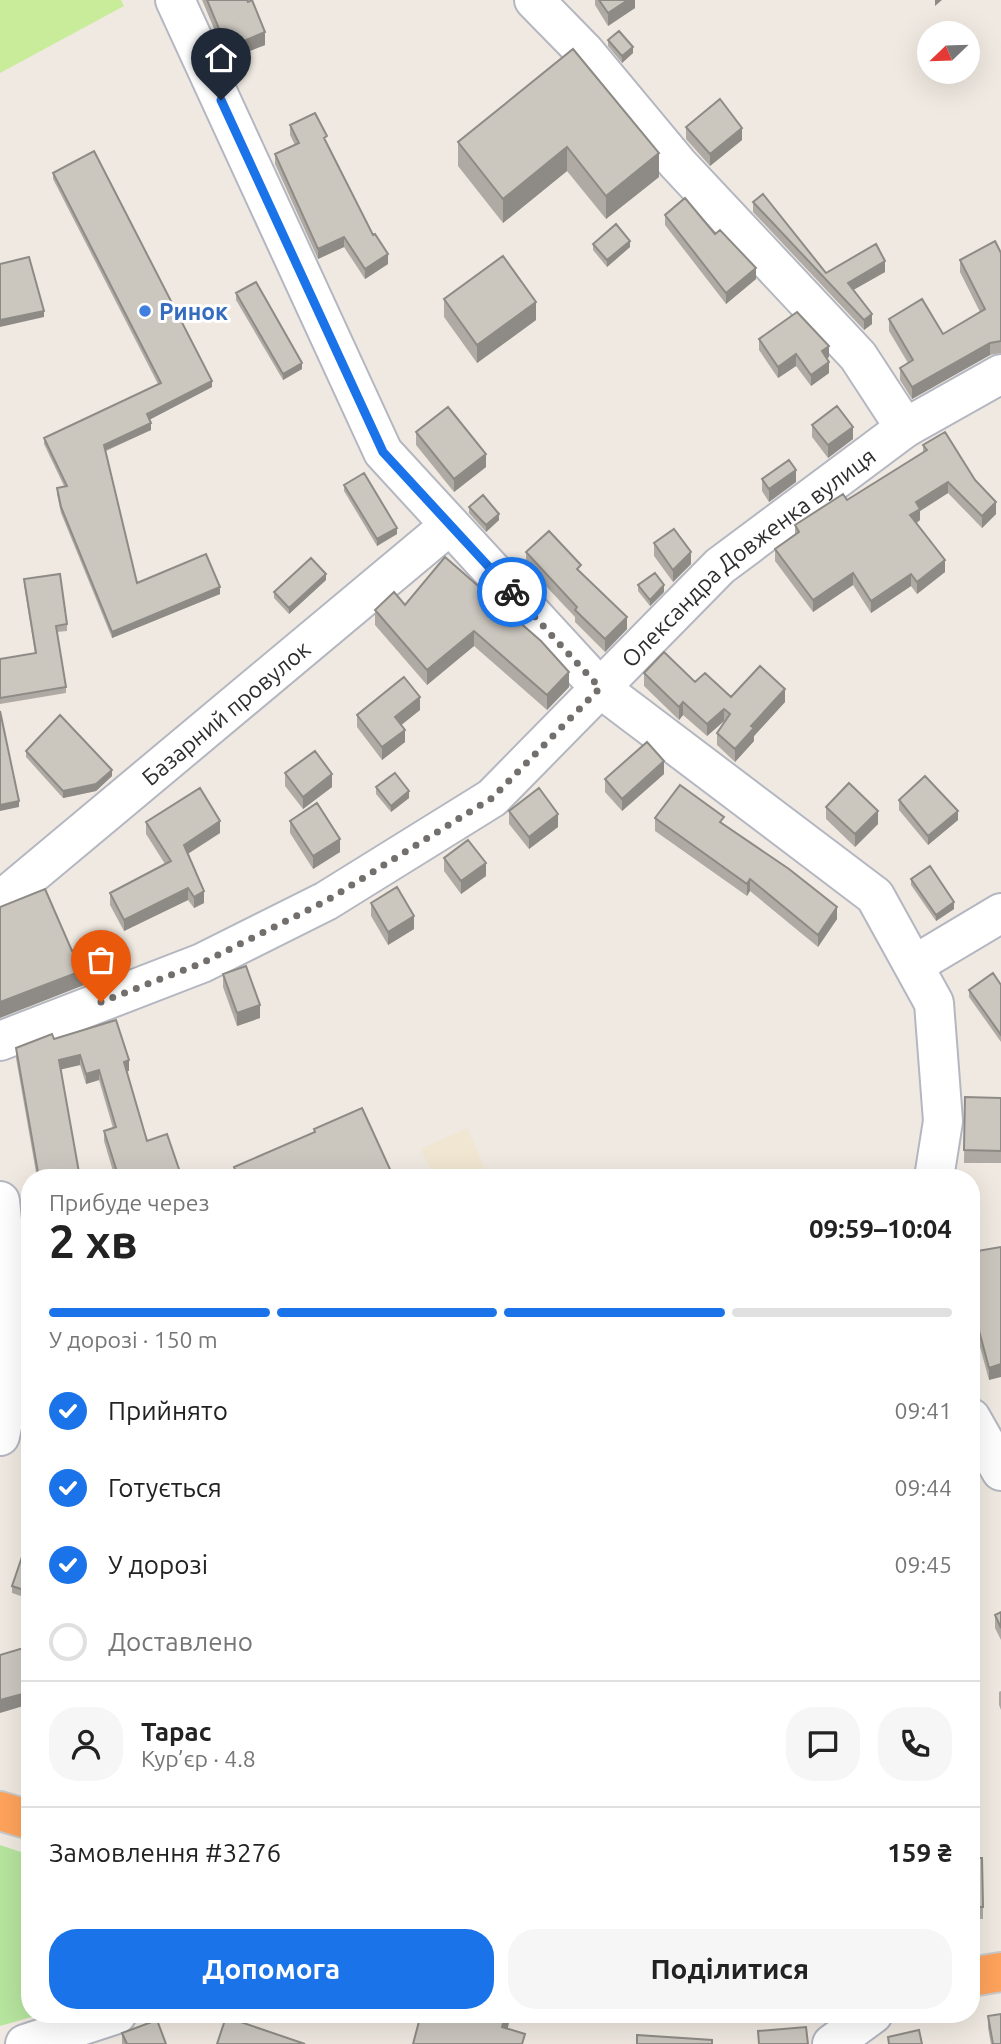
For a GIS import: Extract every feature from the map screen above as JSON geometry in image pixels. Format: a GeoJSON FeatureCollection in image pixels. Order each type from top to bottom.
{"type":"FeatureCollection","features":[{"type":"Feature","properties":{"kind":"highway"},"geometry":{"type":"LineString","coordinates":[[0,1811],[21,1817]]}},
{"type":"Feature","properties":{"kind":"highway"},"geometry":{"type":"LineString","coordinates":[[980,1976],[1001,1972]]}},
{"type":"Feature","properties":{"kind":"street"},"geometry":{"type":"LineString","coordinates":[[175,0],[383,452],[600,688],[875,897],[934,1003],[943,1121],[935,1169]]}},
{"type":"Feature","properties":{"kind":"street"},"geometry":{"type":"LineString","coordinates":[[534,0],[584,51],[678,164],[858,356],[905,428]]}},
{"type":"Feature","properties":{"kind":"street","name":"Олександра Довженка вулиця"},"geometry":{"type":"LineString","coordinates":[[0,1041],[202,963],[326,901],[492,798],[720,566],[905,428],[1001,374]]}},
{"type":"Feature","properties":{"kind":"street","name":"Базарний провулок"},"geometry":{"type":"LineString","coordinates":[[0,901],[450,525]]}},
{"type":"Feature","properties":{"kind":"street"},"geometry":{"type":"LineString","coordinates":[[914,965],[1001,913]]}},
{"type":"Feature","properties":{"kind":"street"},"geometry":{"type":"LineString","coordinates":[[0,1201],[16,1360],[0,1436]]}},
{"type":"Feature","properties":{"kind":"street"},"geometry":{"type":"LineString","coordinates":[[980,1434],[1001,1471]]}},
{"type":"Feature","properties":{"kind":"street"},"geometry":{"type":"LineString","coordinates":[[25,2044],[89,2023]]}},
{"type":"Feature","properties":{"kind":"street"},"geometry":{"type":"LineString","coordinates":[[832,2044],[861,2023]]}},
{"type":"Feature","properties":{"kind":"shaded area"},"geometry":{"type":"Polygon","coordinates":[[[467,1128],[485,1169],[430,1169],[421,1149],[467,1128]]]}},
{"type":"Feature","properties":{"kind":"green space"},"geometry":{"type":"Polygon","coordinates":[[[0,0],[121,0],[124,6],[0,73],[0,0]]]}},
{"type":"Feature","properties":{"kind":"green space"},"geometry":{"type":"Polygon","coordinates":[[[0,1845],[21,1852],[21,2020],[0,2026],[0,1845]]]}},
{"type":"Feature","properties":{"kind":"building"},"geometry":{"type":"Polygon","coordinates":[[[207,0],[252,0],[265,32],[227,48],[207,0]]]}},
{"type":"Feature","properties":{"kind":"building"},"geometry":{"type":"Polygon","coordinates":[[[599,0],[628,0],[608,13],[599,0]]]}},
{"type":"Feature","properties":{"kind":"building"},"geometry":{"type":"Polygon","coordinates":[[[619,31],[633,47],[622,56],[608,40],[619,31]]]}},
{"type":"Feature","properties":{"kind":"building"},"geometry":{"type":"Polygon","coordinates":[[[573,49],[659,153],[606,196],[567,147],[503,199],[458,142],[573,49]]]}},
{"type":"Feature","properties":{"kind":"building"},"geometry":{"type":"Polygon","coordinates":[[[720,99],[742,128],[710,154],[686,127],[720,99]]]}},
{"type":"Feature","properties":{"kind":"building"},"geometry":{"type":"Polygon","coordinates":[[[315,113],[327,136],[324,138],[373,235],[375,234],[388,254],[365,269],[344,237],[318,249],[275,154],[299,143],[290,125],[315,113]]]}},
{"type":"Feature","properties":{"kind":"building"},"geometry":{"type":"Polygon","coordinates":[[[94,151],[212,381],[147,414],[151,423],[104,445],[137,583],[206,554],[220,587],[112,632],[61,507],[57,488],[67,486],[44,438],[161,383],[53,173],[94,151]]]}},
{"type":"Feature","properties":{"kind":"building"},"geometry":{"type":"Polygon","coordinates":[[[763,194],[826,273],[876,244],[885,261],[848,283],[872,314],[864,320],[753,202],[763,194]]]}},
{"type":"Feature","properties":{"kind":"building"},"geometry":{"type":"Polygon","coordinates":[[[685,198],[715,234],[720,230],[756,268],[726,293],[665,215],[685,198]]]}},
{"type":"Feature","properties":{"kind":"building"},"geometry":{"type":"Polygon","coordinates":[[[616,224],[630,241],[607,260],[593,244],[616,224]]]}},
{"type":"Feature","properties":{"kind":"building"},"geometry":{"type":"Polygon","coordinates":[[[995,241],[1001,253],[1001,341],[990,343],[912,387],[900,368],[913,360],[889,319],[922,299],[943,334],[985,309],[960,260],[995,241]]]}},
{"type":"Feature","properties":{"kind":"building"},"geometry":{"type":"Polygon","coordinates":[[[503,256],[536,302],[477,345],[444,299],[503,256]]]}},
{"type":"Feature","properties":{"kind":"building"},"geometry":{"type":"Polygon","coordinates":[[[29,257],[44,311],[0,320],[0,264],[29,257]]]}},
{"type":"Feature","properties":{"kind":"building"},"geometry":{"type":"Polygon","coordinates":[[[256,282],[302,363],[283,374],[236,293],[256,282]]]}},
{"type":"Feature","properties":{"kind":"building"},"geometry":{"type":"Polygon","coordinates":[[[797,312],[829,346],[822,351],[829,362],[811,375],[796,354],[778,367],[759,339],[797,312]]]}},
{"type":"Feature","properties":{"kind":"building"},"geometry":{"type":"Polygon","coordinates":[[[837,406],[853,427],[828,445],[812,425],[837,406]]]}},
{"type":"Feature","properties":{"kind":"building"},"geometry":{"type":"Polygon","coordinates":[[[448,407],[486,454],[454,479],[416,432],[448,407]]]}},
{"type":"Feature","properties":{"kind":"building"},"geometry":{"type":"Polygon","coordinates":[[[945,432],[975,480],[996,502],[982,516],[948,482],[916,502],[920,509],[910,515],[945,560],[917,582],[911,574],[871,601],[853,573],[813,600],[775,549],[799,532],[795,525],[843,494],[847,500],[927,450],[923,445],[945,432]]]}},
{"type":"Feature","properties":{"kind":"building"},"geometry":{"type":"Polygon","coordinates":[[[789,460],[796,470],[769,489],[762,479],[789,460]]]}},
{"type":"Feature","properties":{"kind":"building"},"geometry":{"type":"Polygon","coordinates":[[[364,473],[397,528],[377,539],[344,485],[364,473]]]}},
{"type":"Feature","properties":{"kind":"building"},"geometry":{"type":"Polygon","coordinates":[[[483,495],[499,514],[486,525],[469,507],[483,495]]]}},
{"type":"Feature","properties":{"kind":"building"},"geometry":{"type":"Polygon","coordinates":[[[674,529],[691,552],[673,570],[654,543],[674,529]]]}},
{"type":"Feature","properties":{"kind":"building"},"geometry":{"type":"Polygon","coordinates":[[[549,531],[581,565],[577,569],[627,617],[605,639],[575,610],[577,607],[526,552],[549,531]]]}},
{"type":"Feature","properties":{"kind":"building"},"geometry":{"type":"Polygon","coordinates":[[[445,557],[541,641],[569,672],[547,695],[474,631],[427,670],[375,610],[394,592],[405,605],[445,557]]]}},
{"type":"Feature","properties":{"kind":"building"},"geometry":{"type":"Polygon","coordinates":[[[311,558],[326,574],[289,608],[274,592],[311,558]]]}},
{"type":"Feature","properties":{"kind":"building"},"geometry":{"type":"Polygon","coordinates":[[[655,573],[664,585],[650,600],[638,585],[655,573]]]}},
{"type":"Feature","properties":{"kind":"building"},"geometry":{"type":"Polygon","coordinates":[[[60,574],[67,624],[56,626],[66,687],[0,698],[0,659],[36,653],[24,579],[60,574]]]}},
{"type":"Feature","properties":{"kind":"building"},"geometry":{"type":"Polygon","coordinates":[[[664,652],[695,682],[705,673],[731,697],[760,666],[785,689],[751,726],[754,728],[735,749],[717,733],[730,714],[724,709],[707,724],[683,702],[679,707],[644,673],[664,652]]]}},
{"type":"Feature","properties":{"kind":"building"},"geometry":{"type":"Polygon","coordinates":[[[404,677],[420,697],[395,717],[405,730],[382,747],[357,715],[404,677]]]}},
{"type":"Feature","properties":{"kind":"building"},"geometry":{"type":"Polygon","coordinates":[[[0,711],[19,801],[0,805],[0,711]]]}},
{"type":"Feature","properties":{"kind":"building"},"geometry":{"type":"Polygon","coordinates":[[[60,715],[112,770],[96,784],[63,791],[26,751],[60,715]]]}},
{"type":"Feature","properties":{"kind":"building"},"geometry":{"type":"Polygon","coordinates":[[[647,742],[664,761],[622,799],[605,779],[647,742]]]}},
{"type":"Feature","properties":{"kind":"building"},"geometry":{"type":"Polygon","coordinates":[[[315,751],[332,774],[303,797],[285,773],[315,751]]]}},
{"type":"Feature","properties":{"kind":"building"},"geometry":{"type":"Polygon","coordinates":[[[395,773],[409,791],[391,806],[376,787],[395,773]]]}},
{"type":"Feature","properties":{"kind":"building"},"geometry":{"type":"Polygon","coordinates":[[[925,776],[958,811],[928,836],[899,800],[925,776]]]}},
{"type":"Feature","properties":{"kind":"building"},"geometry":{"type":"Polygon","coordinates":[[[849,783],[878,811],[855,834],[826,807],[849,783]]]}},
{"type":"Feature","properties":{"kind":"building"},"geometry":{"type":"Polygon","coordinates":[[[680,785],[724,817],[720,822],[789,869],[837,907],[818,935],[750,879],[747,884],[655,818],[680,785]]]}},
{"type":"Feature","properties":{"kind":"building"},"geometry":{"type":"Polygon","coordinates":[[[200,788],[220,821],[184,845],[204,891],[194,897],[188,888],[124,920],[110,893],[171,861],[146,822],[200,788]]]}},
{"type":"Feature","properties":{"kind":"building"},"geometry":{"type":"Polygon","coordinates":[[[539,788],[558,814],[529,837],[509,811],[539,788]]]}},
{"type":"Feature","properties":{"kind":"building"},"geometry":{"type":"Polygon","coordinates":[[[317,803],[340,839],[313,856],[290,821],[317,803]]]}},
{"type":"Feature","properties":{"kind":"building"},"geometry":{"type":"Polygon","coordinates":[[[468,840],[486,863],[461,881],[444,858],[468,840]]]}},
{"type":"Feature","properties":{"kind":"building"},"geometry":{"type":"Polygon","coordinates":[[[930,866],[954,902],[936,915],[911,879],[930,866]]]}},
{"type":"Feature","properties":{"kind":"building"},"geometry":{"type":"Polygon","coordinates":[[[397,887],[414,916],[388,932],[371,903],[397,887]]]}},
{"type":"Feature","properties":{"kind":"building"},"geometry":{"type":"Polygon","coordinates":[[[45,889],[72,951],[90,945],[97,965],[0,1002],[0,907],[45,889]]]}},
{"type":"Feature","properties":{"kind":"building"},"geometry":{"type":"Polygon","coordinates":[[[246,966],[260,1005],[237,1013],[223,974],[246,966]]]}},
{"type":"Feature","properties":{"kind":"building"},"geometry":{"type":"Polygon","coordinates":[[[993,973],[1001,985],[1001,1035],[969,990],[993,973]]]}},
{"type":"Feature","properties":{"kind":"building"},"geometry":{"type":"Polygon","coordinates":[[[116,1020],[129,1060],[124,1062],[147,1141],[167,1134],[179,1169],[116,1169],[104,1131],[116,1127],[99,1070],[86,1074],[80,1055],[59,1060],[78,1169],[37,1169],[16,1048],[52,1034],[54,1039],[116,1020]]]}},
{"type":"Feature","properties":{"kind":"building"},"geometry":{"type":"Polygon","coordinates":[[[965,1097],[1001,1098],[1001,1151],[964,1150],[965,1097]]]}},
{"type":"Feature","properties":{"kind":"building"},"geometry":{"type":"Polygon","coordinates":[[[362,1108],[390,1169],[235,1169],[234,1167],[315,1132],[314,1129],[362,1108]]]}},
{"type":"Feature","properties":{"kind":"building"},"geometry":{"type":"Polygon","coordinates":[[[1001,1247],[1001,1364],[989,1368],[980,1334],[980,1250],[1001,1247]]]}},
{"type":"Feature","properties":{"kind":"building"},"geometry":{"type":"Polygon","coordinates":[[[21,1560],[21,1589],[12,1586],[21,1560]]]}},
{"type":"Feature","properties":{"kind":"building"},"geometry":{"type":"Polygon","coordinates":[[[1001,1612],[1001,1628],[995,1615],[1001,1612]]]}},
{"type":"Feature","properties":{"kind":"building"},"geometry":{"type":"Polygon","coordinates":[[[21,1649],[21,1694],[0,1700],[0,1655],[21,1649]]]}},
{"type":"Feature","properties":{"kind":"building"},"geometry":{"type":"Polygon","coordinates":[[[980,1858],[982,1858],[983,1907],[980,1907],[980,1858]]]}},
{"type":"Feature","properties":{"kind":"building"},"geometry":{"type":"Polygon","coordinates":[[[1001,2014],[1001,2044],[993,2044],[988,2016],[1001,2014]]]}},
{"type":"Feature","properties":{"kind":"building"},"geometry":{"type":"Polygon","coordinates":[[[149,2023],[158,2023],[166,2044],[127,2044],[122,2033],[149,2023]]]}},
{"type":"Feature","properties":{"kind":"building"},"geometry":{"type":"Polygon","coordinates":[[[224,2023],[244,2023],[305,2044],[217,2044],[224,2023]]]}},
{"type":"Feature","properties":{"kind":"building"},"geometry":{"type":"Polygon","coordinates":[[[419,2023],[503,2023],[502,2027],[525,2034],[522,2044],[413,2044],[419,2023]]]}},
{"type":"Feature","properties":{"kind":"building"},"geometry":{"type":"Polygon","coordinates":[[[806,2027],[808,2044],[759,2044],[758,2031],[806,2027]]]}},
{"type":"Feature","properties":{"kind":"building"},"geometry":{"type":"Polygon","coordinates":[[[919,2030],[922,2044],[889,2044],[888,2037],[919,2030]]]}},
{"type":"Feature","properties":{"kind":"building"},"geometry":{"type":"Polygon","coordinates":[[[637,2035],[712,2040],[712,2044],[637,2044],[637,2035]]]}},
{"type":"Feature","properties":{"kind":"way so far"},"geometry":{"type":"LineString","coordinates":[[101,1002],[202,963],[326,901],[492,798],[600,688],[512,592]]}},
{"type":"Feature","properties":{"kind":"place","name":"Ринок"},"geometry":{"type":"Point","coordinates":[145,311]}},
{"type":"Feature","properties":{"kind":"route"},"geometry":{"type":"LineString","coordinates":[[221,100],[383,452],[512,592]]}}]}
